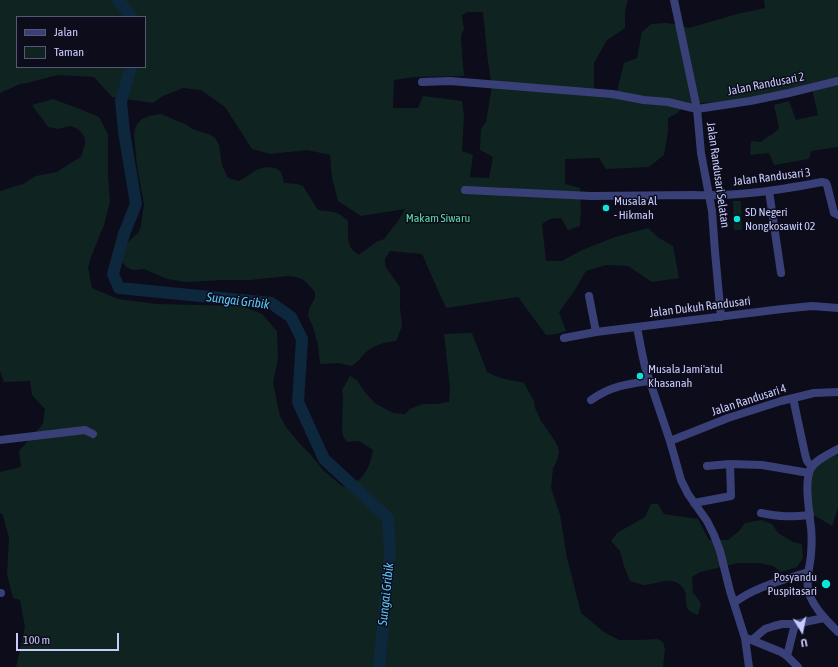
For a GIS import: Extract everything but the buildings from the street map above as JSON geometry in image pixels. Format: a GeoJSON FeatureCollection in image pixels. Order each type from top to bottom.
{"type":"FeatureCollection","features":[{"type":"Feature","properties":{"kind":"street","name":"Jalan Randusari Selatan"},"geometry":{"type":"LineString","coordinates":[[674,0],[697,109],[701,153],[712,211],[721,317]]}},
{"type":"Feature","properties":{"kind":"street"},"geometry":{"type":"LineString","coordinates":[[422,82],[450,81],[612,94],[644,100],[668,102],[697,109]]}},
{"type":"Feature","properties":{"kind":"street","name":"Jalan Randusari 2"},"geometry":{"type":"LineString","coordinates":[[697,109],[783,95],[838,81]]}},
{"type":"Feature","properties":{"kind":"street","name":"Jalan Randusari 3"},"geometry":{"type":"LineString","coordinates":[[465,190],[591,196],[709,196],[746,194],[824,182],[827,185],[834,213],[838,215]]}},
{"type":"Feature","properties":{"kind":"street"},"geometry":{"type":"LineString","coordinates":[[769,191],[781,273]]}},
{"type":"Feature","properties":{"kind":"street"},"geometry":{"type":"LineString","coordinates":[[589,296],[596,332]]}},
{"type":"Feature","properties":{"kind":"street","name":"Jalan Dukuh Randusari"},"geometry":{"type":"LineString","coordinates":[[749,667],[748,639],[734,603],[720,551],[707,521],[688,494],[681,480],[642,354],[638,327],[805,306],[838,308]]}},
{"type":"Feature","properties":{"kind":"street"},"geometry":{"type":"LineString","coordinates":[[564,338],[596,332],[638,327]]}},
{"type":"Feature","properties":{"kind":"street"},"geometry":{"type":"LineString","coordinates":[[591,400],[600,394],[625,384],[650,381]]}},
{"type":"Feature","properties":{"kind":"street","name":"Jalan Randusari 4"},"geometry":{"type":"LineString","coordinates":[[670,441],[728,418],[793,398],[814,393],[838,392]]}},
{"type":"Feature","properties":{"kind":"street"},"geometry":{"type":"LineString","coordinates":[[793,398],[810,470],[808,488],[812,552],[807,583],[815,606],[824,618],[838,632]]}},
{"type":"Feature","properties":{"kind":"street"},"geometry":{"type":"LineString","coordinates":[[0,440],[85,430],[93,434]]}},
{"type":"Feature","properties":{"kind":"street"},"geometry":{"type":"LineString","coordinates":[[810,470],[817,461],[838,449]]}},
{"type":"Feature","properties":{"kind":"street"},"geometry":{"type":"LineString","coordinates":[[707,466],[730,464],[762,465],[810,470]]}},
{"type":"Feature","properties":{"kind":"street"},"geometry":{"type":"LineString","coordinates":[[694,503],[731,496],[730,464]]}},
{"type":"Feature","properties":{"kind":"street"},"geometry":{"type":"LineString","coordinates":[[761,513],[786,517],[810,515]]}},
{"type":"Feature","properties":{"kind":"street"},"geometry":{"type":"LineString","coordinates":[[734,603],[744,596],[763,587],[808,572]]}},
{"type":"Feature","properties":{"kind":"street"},"geometry":{"type":"LineString","coordinates":[[748,639],[765,629],[782,624],[795,624],[824,618]]}},
{"type":"Feature","properties":{"kind":"street"},"geometry":{"type":"LineString","coordinates":[[787,656],[795,624]]}},
{"type":"Feature","properties":{"kind":"street"},"geometry":{"type":"LineString","coordinates":[[748,639],[781,652],[798,667]]}},
{"type":"Feature","properties":{"kind":"green space","name":"Makam Siwaru"},"geometry":{"type":"Polygon","coordinates":[[[0,0],[628,0],[625,11],[625,28],[607,40],[594,63],[594,89],[617,91],[624,63],[637,58],[642,32],[651,24],[665,23],[689,28],[737,14],[765,8],[764,0],[838,0],[838,147],[811,151],[809,159],[774,165],[769,153],[750,155],[751,141],[761,142],[779,128],[774,105],[789,101],[796,120],[818,115],[811,85],[732,101],[686,104],[676,114],[668,118],[668,131],[664,155],[649,167],[606,169],[599,158],[565,159],[565,184],[580,188],[580,226],[568,230],[561,218],[550,219],[542,224],[546,261],[562,261],[582,250],[615,237],[648,228],[659,238],[673,246],[679,278],[652,282],[628,266],[606,265],[586,271],[573,293],[559,312],[566,331],[546,335],[518,297],[446,308],[422,254],[390,251],[385,259],[385,266],[400,287],[402,326],[396,341],[373,347],[352,366],[338,363],[320,364],[318,345],[308,316],[309,309],[315,298],[315,292],[302,279],[288,276],[250,280],[186,282],[167,279],[144,269],[133,270],[126,267],[122,262],[122,256],[128,242],[138,233],[141,227],[144,204],[137,166],[134,135],[135,128],[142,119],[161,114],[187,125],[192,129],[211,135],[216,139],[219,145],[222,165],[228,178],[239,181],[261,168],[271,167],[277,169],[281,173],[284,183],[303,186],[318,210],[337,213],[348,221],[349,242],[351,248],[359,255],[376,242],[384,239],[405,209],[361,216],[338,201],[332,178],[330,155],[307,150],[270,154],[252,149],[225,107],[201,90],[183,88],[163,96],[153,103],[112,97],[94,77],[58,75],[20,84],[0,93],[0,0]],[[468,12],[462,15],[464,30],[462,32],[461,40],[464,76],[413,77],[394,80],[393,108],[418,108],[423,96],[462,101],[464,116],[462,151],[473,155],[470,177],[489,178],[493,157],[480,150],[481,129],[486,122],[492,86],[483,12],[468,12]]]}},
{"type":"Feature","properties":{"kind":"green space"},"geometry":{"type":"Polygon","coordinates":[[[53,99],[99,117],[108,134],[108,176],[110,202],[104,225],[88,268],[92,288],[118,299],[157,304],[242,306],[262,314],[277,331],[278,358],[273,383],[280,416],[286,427],[323,470],[342,486],[346,487],[363,476],[369,466],[373,450],[359,441],[347,442],[343,436],[342,390],[350,376],[357,380],[364,391],[376,404],[393,413],[405,414],[410,409],[423,404],[449,402],[450,388],[444,334],[472,333],[487,372],[500,378],[524,383],[534,401],[535,408],[541,421],[558,447],[559,453],[553,468],[551,488],[560,515],[567,558],[581,613],[604,632],[619,640],[657,639],[663,642],[665,649],[663,667],[16,667],[25,627],[20,600],[13,598],[7,575],[9,537],[3,515],[0,513],[0,472],[21,467],[19,451],[43,424],[45,409],[32,395],[30,381],[4,382],[0,371],[0,191],[23,184],[36,176],[57,172],[81,157],[85,144],[85,138],[81,132],[70,126],[58,129],[48,127],[32,105],[53,99]]]}},
{"type":"Feature","properties":{"kind":"green space"},"geometry":{"type":"Polygon","coordinates":[[[733,201],[741,201],[742,230],[734,230],[733,201]]]}},
{"type":"Feature","properties":{"kind":"green space"},"geometry":{"type":"Polygon","coordinates":[[[837,454],[838,508],[832,526],[812,514],[811,476],[816,465],[837,454]]]}},
{"type":"Feature","properties":{"kind":"green space"},"geometry":{"type":"Polygon","coordinates":[[[651,504],[658,504],[664,514],[698,519],[709,540],[728,540],[739,531],[745,523],[761,520],[772,524],[778,533],[793,542],[802,544],[803,558],[797,567],[781,572],[773,566],[760,563],[738,563],[700,572],[692,577],[693,593],[701,603],[698,615],[688,609],[686,605],[685,592],[679,584],[666,581],[643,585],[630,581],[620,551],[611,541],[617,533],[645,517],[651,504]]]}},
{"type":"Feature","properties":{"kind":"waterway","name":"Sungai Gribik"},"geometry":{"type":"LineString","coordinates":[[118,0],[131,16]]}},
{"type":"Feature","properties":{"kind":"waterway","name":"Sungai Gribik"},"geometry":{"type":"LineString","coordinates":[[131,68],[121,101],[124,132],[136,204],[124,234],[113,274],[119,288],[271,303],[291,317],[302,339],[298,402],[324,459],[388,518],[390,555],[379,667]]}},
{"type":"Feature","properties":{"kind":"place","name":"Musala Al - Hikmah"},"geometry":{"type":"Point","coordinates":[606,208]}},
{"type":"Feature","properties":{"kind":"place","name":"SD Negeri Nongkosawit 02"},"geometry":{"type":"Point","coordinates":[737,219]}},
{"type":"Feature","properties":{"kind":"place","name":"Musala Jami'atul Khasanah"},"geometry":{"type":"Point","coordinates":[640,376]}},
{"type":"Feature","properties":{"kind":"place","name":"Posyandu Puspitasari"},"geometry":{"type":"Point","coordinates":[826,584]}}]}
